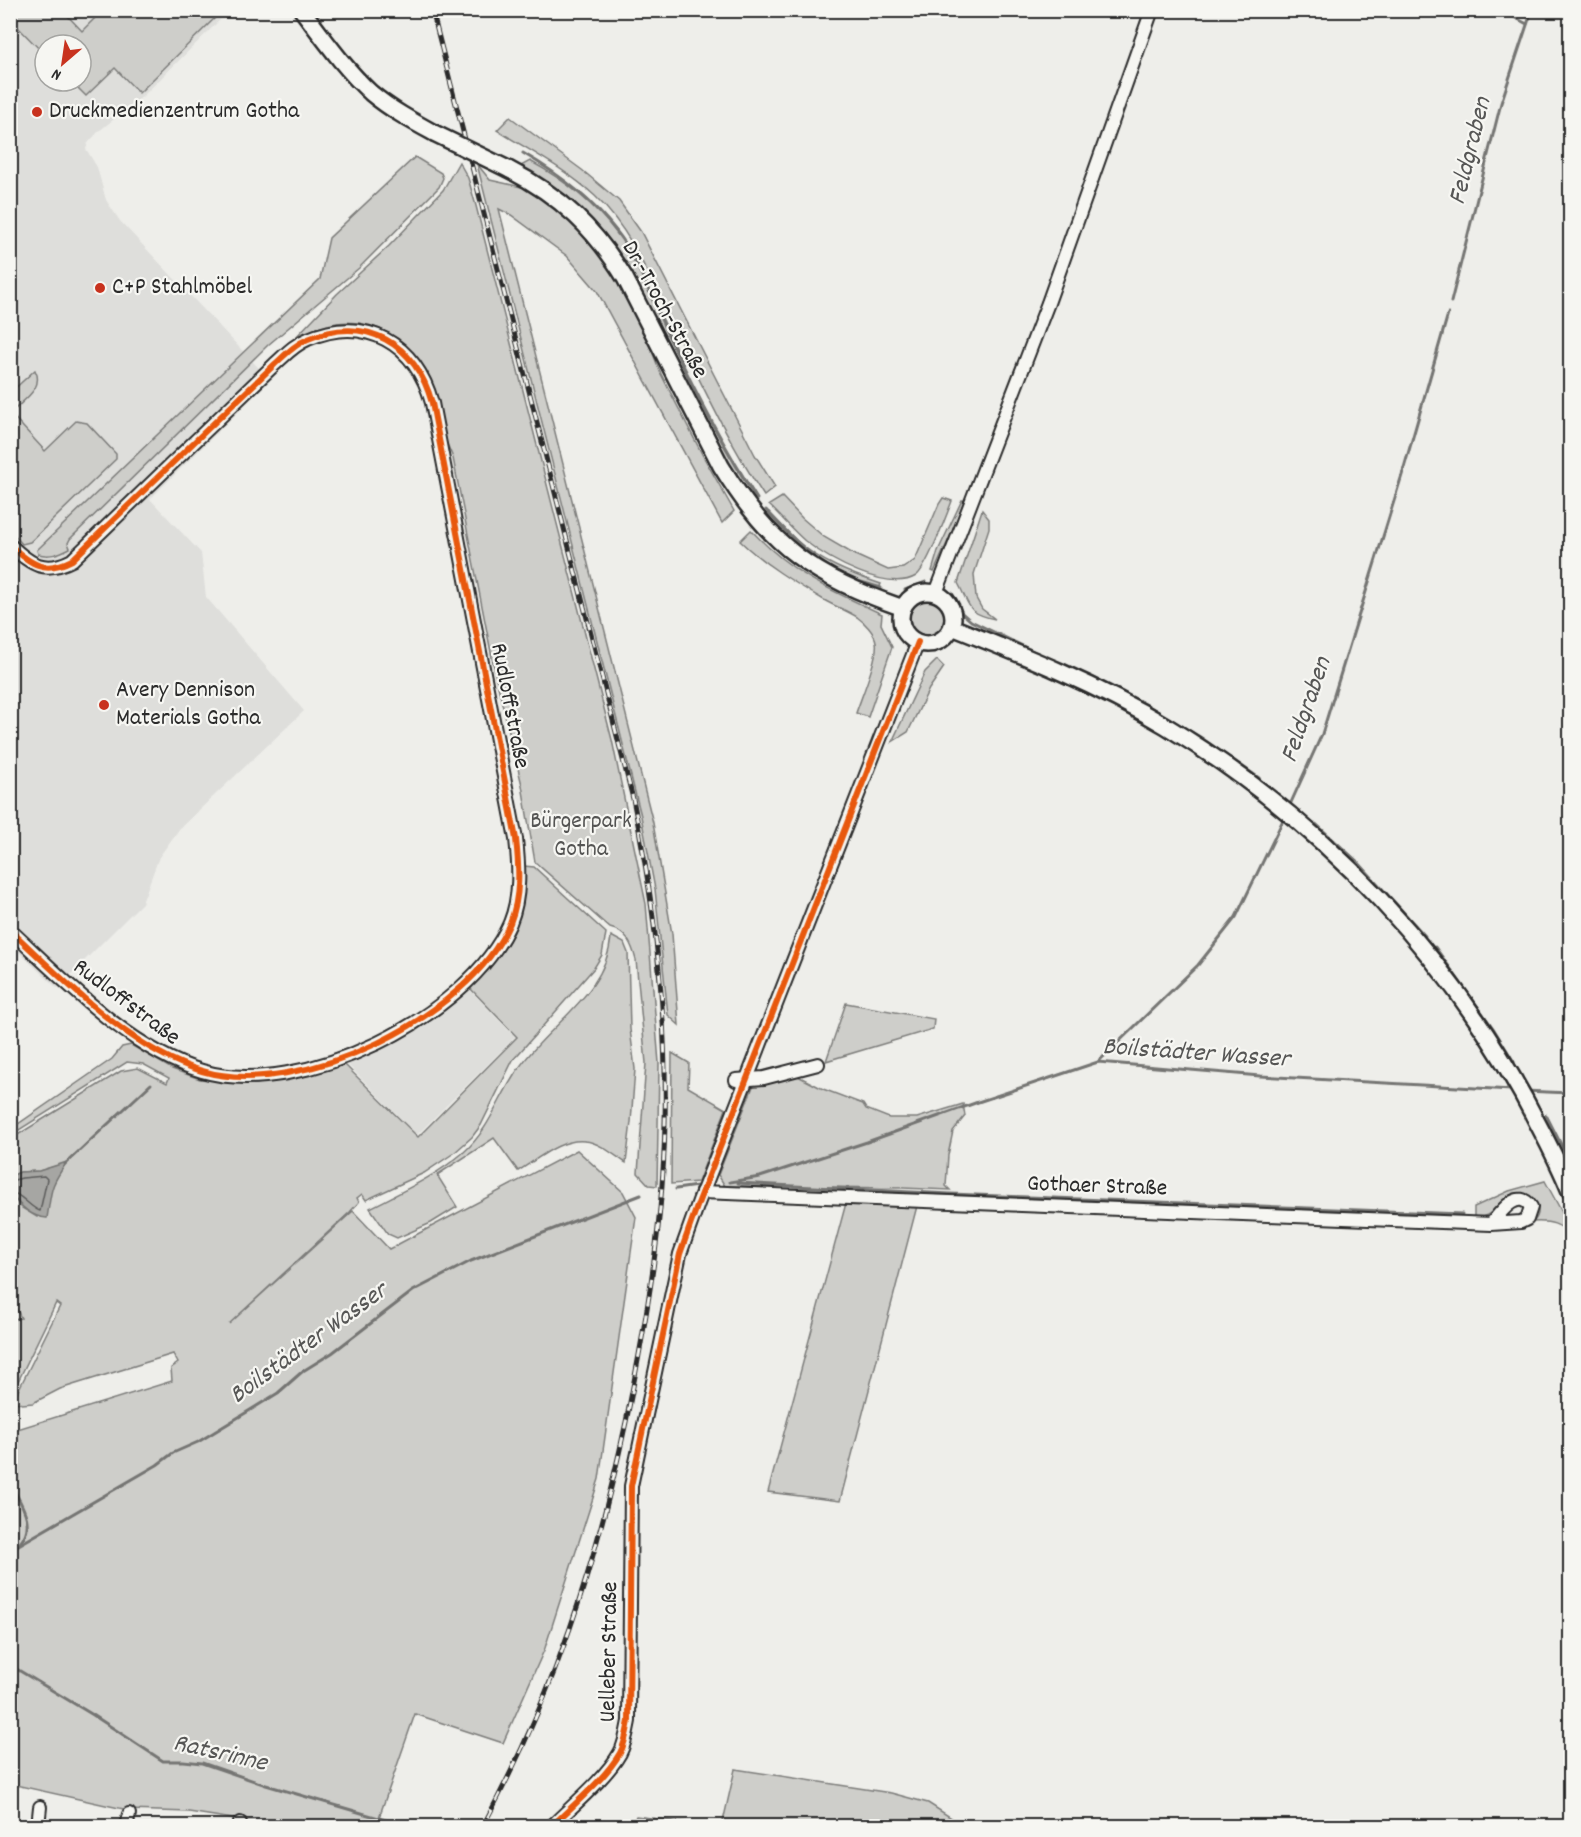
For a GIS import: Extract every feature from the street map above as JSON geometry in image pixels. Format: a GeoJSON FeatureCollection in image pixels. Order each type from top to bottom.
{"type":"FeatureCollection","features":[{"type":"Feature","properties":{"kind":"main road","name":"Dr.-Troch-Straße"},"geometry":{"type":"LineString","coordinates":[[302,10],[344,63],[371,92],[393,110],[508,169],[545,190],[569,208],[609,252],[625,278],[721,466],[735,489],[765,527],[779,542],[815,569],[859,592],[903,608]]}},
{"type":"Feature","properties":{"kind":"main road"},"geometry":{"type":"LineString","coordinates":[[936,593],[951,607],[952,627],[938,642],[928,644],[918,642],[909,637],[903,628],[901,618],[903,608],[907,601],[916,594],[936,593]]}},
{"type":"Feature","properties":{"kind":"main road"},"geometry":{"type":"LineString","coordinates":[[952,627],[1032,659],[1133,708],[1218,760],[1277,804],[1353,871],[1405,926],[1478,1022],[1525,1098],[1570,1191]]}},
{"type":"Feature","properties":{"kind":"street"},"geometry":{"type":"LineString","coordinates":[[936,593],[1048,303],[1152,10]]}},
{"type":"Feature","properties":{"kind":"street","name":"Rudloffstraße"},"geometry":{"type":"LineString","coordinates":[[10,545],[28,561],[50,568],[66,563],[78,555],[275,364],[306,339],[344,329],[369,333],[401,349],[416,366],[428,388],[432,403],[519,863],[517,897],[510,922],[495,949],[478,969],[435,1009],[379,1043],[342,1059],[294,1071],[251,1077],[222,1076],[205,1072],[174,1062],[158,1053],[96,1008],[10,930]]}},
{"type":"Feature","properties":{"kind":"street","name":"Uelleber Straße"},"geometry":{"type":"LineString","coordinates":[[552,1827],[614,1762],[627,1733],[632,1486],[680,1254],[741,1080],[918,642]]}},
{"type":"Feature","properties":{"kind":"street"},"geometry":{"type":"LineString","coordinates":[[741,1080],[764,1078],[818,1064]]}},
{"type":"Feature","properties":{"kind":"street","name":"Gothaer Straße"},"geometry":{"type":"LineString","coordinates":[[702,1192],[1491,1224]]}},
{"type":"Feature","properties":{"kind":"street"},"geometry":{"type":"LineString","coordinates":[[38,1827],[40,1807]]}},
{"type":"Feature","properties":{"kind":"street"},"geometry":{"type":"LineString","coordinates":[[126,1827],[129,1814]]}},
{"type":"Feature","properties":{"kind":"shaded area"},"geometry":{"type":"Polygon","coordinates":[[[10,11],[229,11],[142,97],[99,131],[88,143],[86,149],[97,167],[106,200],[120,221],[270,380],[150,499],[201,553],[206,597],[304,711],[180,828],[159,857],[142,903],[57,988],[10,944],[10,11]]]}},
{"type":"Feature","properties":{"kind":"shaded area"},"geometry":{"type":"Polygon","coordinates":[[[467,987],[515,1037],[417,1135],[347,1064],[396,1040],[439,1012],[467,987]]]}},
{"type":"Feature","properties":{"kind":"green space"},"geometry":{"type":"Polygon","coordinates":[[[10,11],[63,11],[82,31],[102,11],[222,11],[139,93],[115,68],[93,89],[93,33],[33,33],[33,43],[11,20],[10,11]]]}},
{"type":"Feature","properties":{"kind":"green space"},"geometry":{"type":"Polygon","coordinates":[[[510,117],[582,170],[619,201],[641,232],[755,455],[775,487],[764,496],[726,432],[647,270],[619,224],[595,196],[572,177],[497,130],[510,117]]]}},
{"type":"Feature","properties":{"kind":"green space"},"geometry":{"type":"Polygon","coordinates":[[[415,157],[441,173],[443,178],[439,187],[359,268],[268,345],[70,539],[68,543],[70,548],[54,554],[38,554],[37,550],[320,279],[329,238],[415,157]]]}},
{"type":"Feature","properties":{"kind":"green space"},"geometry":{"type":"Polygon","coordinates":[[[530,161],[589,202],[617,234],[640,273],[700,401],[755,498],[753,499],[730,470],[627,266],[589,216],[560,193],[519,167],[530,161]]]}},
{"type":"Feature","properties":{"kind":"green space","name":"Bürgerpark Gotha"},"geometry":{"type":"Polygon","coordinates":[[[459,162],[468,178],[476,206],[612,740],[646,904],[659,1063],[657,1186],[649,1185],[638,1173],[646,1063],[636,960],[625,936],[610,928],[535,862],[522,785],[496,678],[453,458],[441,428],[429,378],[414,354],[404,344],[379,329],[366,325],[352,322],[331,324],[294,339],[443,190],[459,162]]]}},
{"type":"Feature","properties":{"kind":"green space"},"geometry":{"type":"Polygon","coordinates":[[[477,164],[490,180],[526,188],[555,206],[583,232],[607,260],[642,326],[661,374],[734,511],[722,523],[597,291],[567,256],[511,215],[499,209],[653,823],[672,934],[679,1025],[668,1015],[655,889],[641,816],[477,164]]]}},
{"type":"Feature","properties":{"kind":"green space"},"geometry":{"type":"Polygon","coordinates":[[[35,370],[37,382],[35,388],[11,413],[11,392],[35,370]]]}},
{"type":"Feature","properties":{"kind":"green space"},"geometry":{"type":"Polygon","coordinates":[[[11,414],[45,451],[76,421],[87,423],[116,454],[116,459],[30,542],[22,544],[11,531],[11,414]]]}},
{"type":"Feature","properties":{"kind":"green space"},"geometry":{"type":"Polygon","coordinates":[[[782,497],[824,537],[888,570],[903,568],[915,560],[939,504],[943,498],[952,501],[936,542],[920,571],[916,576],[904,580],[890,580],[859,572],[805,541],[769,505],[782,497]]]}},
{"type":"Feature","properties":{"kind":"green space"},"geometry":{"type":"Polygon","coordinates":[[[962,500],[966,501],[934,572],[932,571],[938,551],[962,500]]]}},
{"type":"Feature","properties":{"kind":"green space"},"geometry":{"type":"Polygon","coordinates":[[[982,510],[989,519],[989,528],[974,574],[976,598],[982,609],[995,619],[974,611],[958,583],[982,510]]]}},
{"type":"Feature","properties":{"kind":"green space"},"geometry":{"type":"Polygon","coordinates":[[[769,512],[805,548],[836,566],[881,584],[878,591],[838,575],[798,549],[765,518],[769,512]]]}},
{"type":"Feature","properties":{"kind":"green space"},"geometry":{"type":"Polygon","coordinates":[[[751,530],[796,570],[882,614],[881,624],[892,647],[868,717],[856,713],[875,656],[876,642],[871,631],[857,617],[802,587],[749,549],[740,541],[751,530]]]}},
{"type":"Feature","properties":{"kind":"green space"},"geometry":{"type":"Polygon","coordinates":[[[927,599],[940,605],[946,618],[940,631],[927,637],[914,631],[908,618],[914,605],[927,599]]]}},
{"type":"Feature","properties":{"kind":"green space"},"geometry":{"type":"Polygon","coordinates":[[[937,660],[944,667],[929,689],[908,732],[892,742],[925,672],[937,660]]]}},
{"type":"Feature","properties":{"kind":"green space"},"geometry":{"type":"Polygon","coordinates":[[[524,866],[534,867],[606,933],[602,955],[594,968],[513,1060],[481,1125],[472,1137],[454,1153],[424,1173],[366,1200],[362,1194],[357,1198],[359,1202],[350,1212],[229,1324],[353,1211],[389,1249],[577,1150],[623,1192],[636,1217],[599,1479],[545,1648],[503,1743],[415,1714],[376,1826],[245,1826],[245,1821],[189,1812],[128,1810],[11,1784],[11,1431],[172,1381],[171,1368],[178,1363],[173,1354],[60,1389],[33,1403],[22,1404],[13,1401],[60,1306],[56,1303],[11,1396],[11,1319],[21,1318],[11,1297],[11,1195],[22,1208],[37,1217],[48,1208],[53,1184],[66,1163],[39,1171],[20,1172],[11,1176],[11,1139],[121,1071],[138,1068],[167,1083],[169,1078],[143,1064],[127,1062],[11,1135],[11,1129],[112,1059],[122,1047],[131,1045],[172,1069],[200,1079],[256,1084],[300,1077],[343,1063],[418,1137],[517,1037],[469,987],[500,954],[514,931],[522,899],[524,866]]]}},
{"type":"Feature","properties":{"kind":"green space"},"geometry":{"type":"Polygon","coordinates":[[[611,936],[624,943],[628,953],[630,1029],[635,1069],[626,1163],[596,1144],[576,1141],[550,1150],[518,1171],[494,1138],[437,1175],[457,1207],[431,1223],[397,1238],[388,1234],[370,1208],[431,1176],[473,1143],[488,1123],[519,1068],[531,1052],[588,992],[607,957],[611,936]]]}},
{"type":"Feature","properties":{"kind":"green space"},"geometry":{"type":"Polygon","coordinates":[[[846,1003],[934,1019],[933,1029],[826,1061],[846,1003]]]}},
{"type":"Feature","properties":{"kind":"green space"},"geometry":{"type":"Polygon","coordinates":[[[672,1053],[689,1063],[688,1087],[726,1109],[698,1182],[671,1184],[672,1053]]]}},
{"type":"Feature","properties":{"kind":"green space"},"geometry":{"type":"Polygon","coordinates":[[[794,1074],[889,1118],[917,1118],[963,1104],[965,1116],[953,1131],[948,1155],[946,1186],[950,1190],[725,1186],[718,1175],[754,1084],[794,1074]]]}},
{"type":"Feature","properties":{"kind":"green space"},"geometry":{"type":"Polygon","coordinates":[[[1545,1181],[1564,1216],[1570,1237],[1567,1232],[1555,1224],[1533,1222],[1538,1214],[1537,1205],[1532,1198],[1521,1193],[1510,1195],[1487,1215],[1474,1219],[1474,1207],[1509,1191],[1545,1181]]]}},
{"type":"Feature","properties":{"kind":"green space"},"geometry":{"type":"Polygon","coordinates":[[[846,1203],[917,1206],[840,1501],[768,1492],[846,1203]]]}},
{"type":"Feature","properties":{"kind":"green space"},"geometry":{"type":"Polygon","coordinates":[[[735,1769],[891,1793],[928,1803],[964,1826],[722,1826],[735,1769]]]}},
{"type":"Feature","properties":{"kind":"green space"},"geometry":{"type":"Polygon","coordinates":[[[636,1816],[711,1826],[631,1826],[636,1816]]]}},
{"type":"Feature","properties":{"kind":"water"},"geometry":{"type":"Polygon","coordinates":[[[67,1162],[52,1189],[47,1218],[31,1213],[11,1195],[11,1176],[20,1172],[39,1171],[67,1162]]]}},
{"type":"Feature","properties":{"kind":"waterway"},"geometry":{"type":"LineString","coordinates":[[1501,10],[1527,24]]}},
{"type":"Feature","properties":{"kind":"waterway","name":"Feldgraben"},"geometry":{"type":"LineString","coordinates":[[1451,302],[1501,103],[1532,10]]}},
{"type":"Feature","properties":{"kind":"waterway"},"geometry":{"type":"LineString","coordinates":[[523,153],[562,178],[585,198],[607,220],[625,243],[640,270],[701,402],[757,499]]}},
{"type":"Feature","properties":{"kind":"waterway","name":"Feldgraben"},"geometry":{"type":"LineString","coordinates":[[1289,807],[1322,734],[1402,475],[1448,314]]}},
{"type":"Feature","properties":{"kind":"waterway"},"geometry":{"type":"LineString","coordinates":[[766,510],[792,538],[823,563],[845,576],[881,588]]}},
{"type":"Feature","properties":{"kind":"waterway"},"geometry":{"type":"LineString","coordinates":[[905,590],[926,582]]}},
{"type":"Feature","properties":{"kind":"waterway"},"geometry":{"type":"LineString","coordinates":[[952,593],[962,613],[971,621],[1058,663]]}},
{"type":"Feature","properties":{"kind":"waterway"},"geometry":{"type":"LineString","coordinates":[[1102,683],[1127,695]]}},
{"type":"Feature","properties":{"kind":"waterway"},"geometry":{"type":"LineString","coordinates":[[1148,706],[1200,737],[1259,778]]}},
{"type":"Feature","properties":{"kind":"waterway","name":"Feldgraben"},"geometry":{"type":"LineString","coordinates":[[1098,1062],[1198,965],[1236,917],[1285,816]]}},
{"type":"Feature","properties":{"kind":"waterway"},"geometry":{"type":"LineString","coordinates":[[1316,824],[1358,862],[1425,936]]}},
{"type":"Feature","properties":{"kind":"waterway"},"geometry":{"type":"LineString","coordinates":[[1435,947],[1493,1028],[1514,1062]]}},
{"type":"Feature","properties":{"kind":"waterway","name":"Boilstädter Wasser"},"geometry":{"type":"LineString","coordinates":[[730,1182],[760,1177],[1098,1062],[1260,1076],[1512,1090]]}},
{"type":"Feature","properties":{"kind":"waterway"},"geometry":{"type":"LineString","coordinates":[[65,1164],[151,1084]]}},
{"type":"Feature","properties":{"kind":"waterway","name":"Boilstädter Wasser"},"geometry":{"type":"LineString","coordinates":[[1524,1091],[1570,1093]]}},
{"type":"Feature","properties":{"kind":"waterway"},"geometry":{"type":"LineString","coordinates":[[1546,1115],[1570,1162]]}},
{"type":"Feature","properties":{"kind":"waterway"},"geometry":{"type":"LineString","coordinates":[[738,1183],[951,1194],[1462,1214]]}},
{"type":"Feature","properties":{"kind":"waterway","name":"Boilstädter Wasser"},"geometry":{"type":"LineString","coordinates":[[676,1189],[697,1186]]}},
{"type":"Feature","properties":{"kind":"waterway","name":"Boilstädter Wasser"},"geometry":{"type":"LineString","coordinates":[[10,1550],[157,1465],[173,1453],[198,1442],[278,1393],[303,1371],[332,1353],[413,1291],[471,1261],[641,1195]]}},
{"type":"Feature","properties":{"kind":"waterway"},"geometry":{"type":"LineString","coordinates":[[10,1231],[15,1222]]}},
{"type":"Feature","properties":{"kind":"waterway"},"geometry":{"type":"LineString","coordinates":[[10,1482],[27,1520],[25,1535],[20,1543]]}},
{"type":"Feature","properties":{"kind":"waterway","name":"Ratsrinne"},"geometry":{"type":"LineString","coordinates":[[10,1665],[163,1761],[202,1763],[266,1785],[406,1826]]}},
{"type":"Feature","properties":{"kind":"railway"},"geometry":{"type":"LineString","coordinates":[[432,10],[633,799],[650,895],[664,1039],[665,1136],[656,1245],[638,1363],[614,1476],[570,1630],[531,1728],[483,1826]]}},
{"type":"Feature","properties":{"kind":"cycle path"},"geometry":{"type":"LineString","coordinates":[[10,545],[25,558],[46,567],[72,560],[294,347],[303,341],[329,332],[350,330],[369,333],[386,340],[401,350],[414,365],[432,403],[516,839],[518,871],[518,892],[510,923],[489,958],[458,990],[420,1019],[377,1043],[332,1062],[286,1073],[242,1077],[202,1071],[175,1061],[149,1047],[99,1011],[10,930]]}},
{"type":"Feature","properties":{"kind":"cycle path"},"geometry":{"type":"LineString","coordinates":[[552,1826],[606,1772],[620,1753],[627,1734],[631,1486],[680,1254],[918,642]]}},
{"type":"Feature","properties":{"kind":"place","name":"Druckmedienzentrum Gotha"},"geometry":{"type":"Point","coordinates":[37,112]}},
{"type":"Feature","properties":{"kind":"place","name":"C+P Stahlmöbel"},"geometry":{"type":"Point","coordinates":[100,288]}},
{"type":"Feature","properties":{"kind":"place","name":"Avery Dennison Materials Gotha"},"geometry":{"type":"Point","coordinates":[104,705]}}]}
